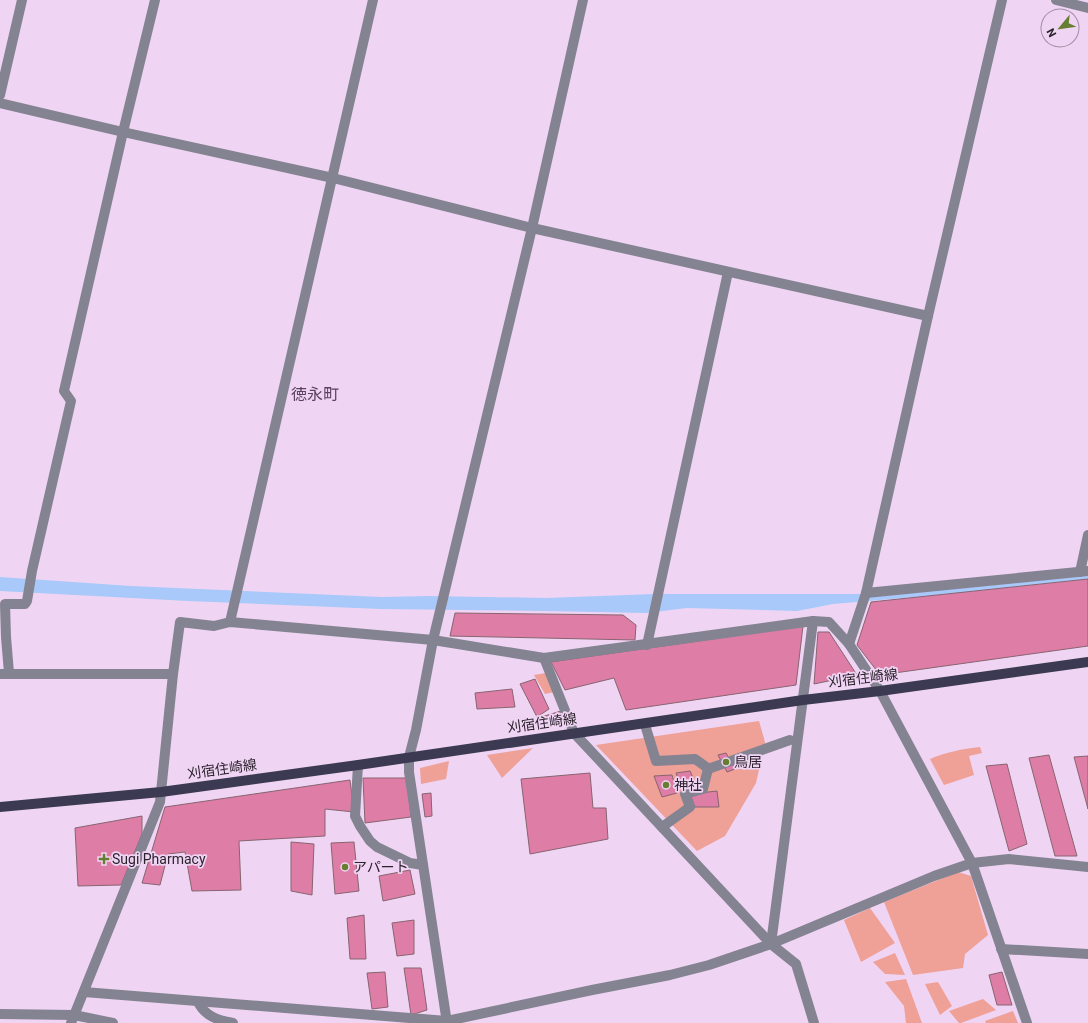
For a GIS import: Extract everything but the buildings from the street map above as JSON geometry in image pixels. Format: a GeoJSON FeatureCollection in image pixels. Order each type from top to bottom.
{"type":"FeatureCollection","features":[{"type":"Feature","properties":{"kind":"main road","name":"刈宿住崎線"},"geometry":{"type":"LineString","coordinates":[[0,807],[161,792],[358,765],[803,700],[880,691],[1088,662]]}},
{"type":"Feature","properties":{"kind":"street"},"geometry":{"type":"LineString","coordinates":[[0,95],[22,0]]}},
{"type":"Feature","properties":{"kind":"street"},"geometry":{"type":"LineString","coordinates":[[155,0],[123,132],[64,391],[71,401],[32,571],[27,601],[25,604],[5,604],[5,674],[173,674]]}},
{"type":"Feature","properties":{"kind":"street"},"geometry":{"type":"LineString","coordinates":[[230,622],[373,0]]}},
{"type":"Feature","properties":{"kind":"street"},"geometry":{"type":"LineString","coordinates":[[447,1022],[409,772],[409,757],[416,730],[434,640],[532,228],[583,0]]}},
{"type":"Feature","properties":{"kind":"street"},"geometry":{"type":"LineString","coordinates":[[849,644],[866,593],[928,316],[1002,0]]}},
{"type":"Feature","properties":{"kind":"street"},"geometry":{"type":"LineString","coordinates":[[1056,0],[1088,8]]}},
{"type":"Feature","properties":{"kind":"street"},"geometry":{"type":"LineString","coordinates":[[0,104],[333,178],[532,228],[928,316]]}},
{"type":"Feature","properties":{"kind":"street"},"geometry":{"type":"LineString","coordinates":[[647,645],[728,272]]}},
{"type":"Feature","properties":{"kind":"street"},"geometry":{"type":"LineString","coordinates":[[866,593],[1084,571],[1088,535]]}},
{"type":"Feature","properties":{"kind":"street"},"geometry":{"type":"LineString","coordinates":[[771,944],[813,621]]}},
{"type":"Feature","properties":{"kind":"street"},"geometry":{"type":"LineString","coordinates":[[72,1019],[160,802],[173,674],[180,622],[214,626],[230,622],[434,640],[544,658],[813,621],[829,622],[849,644],[880,691],[972,863],[1027,1023]]}},
{"type":"Feature","properties":{"kind":"street"},"geometry":{"type":"LineString","coordinates":[[544,658],[574,733],[771,944],[796,964],[814,1023]]}},
{"type":"Feature","properties":{"kind":"street"},"geometry":{"type":"LineString","coordinates":[[646,728],[656,761],[695,759],[708,769]]}},
{"type":"Feature","properties":{"kind":"street"},"geometry":{"type":"LineString","coordinates":[[708,769],[790,740]]}},
{"type":"Feature","properties":{"kind":"street"},"geometry":{"type":"LineString","coordinates":[[358,765],[355,816],[360,826],[376,847],[410,863],[423,865]]}},
{"type":"Feature","properties":{"kind":"street"},"geometry":{"type":"LineString","coordinates":[[662,827],[690,807],[685,794],[703,789],[708,769]]}},
{"type":"Feature","properties":{"kind":"street"},"geometry":{"type":"LineString","coordinates":[[84,992],[447,1022],[592,990],[670,975],[709,965],[771,944],[934,876],[972,863],[1008,859],[1088,867]]}},
{"type":"Feature","properties":{"kind":"street"},"geometry":{"type":"LineString","coordinates":[[1001,949],[1088,954]]}},
{"type":"Feature","properties":{"kind":"street"},"geometry":{"type":"LineString","coordinates":[[198,1002],[204,1012],[210,1016],[233,1023]]}},
{"type":"Feature","properties":{"kind":"street"},"geometry":{"type":"LineString","coordinates":[[0,1014],[113,1023]]}},
{"type":"Feature","properties":{"kind":"shaded area"},"geometry":{"type":"Polygon","coordinates":[[[546,673],[555,692],[545,694],[534,675],[546,673]]]}},
{"type":"Feature","properties":{"kind":"shaded area"},"geometry":{"type":"Polygon","coordinates":[[[759,721],[765,742],[756,783],[725,836],[697,851],[596,745],[759,721]]]}},
{"type":"Feature","properties":{"kind":"shaded area"},"geometry":{"type":"Polygon","coordinates":[[[980,747],[982,753],[969,756],[974,775],[944,785],[930,759],[954,751],[980,747]]]}},
{"type":"Feature","properties":{"kind":"shaded area"},"geometry":{"type":"Polygon","coordinates":[[[533,748],[502,778],[487,755],[533,748]]]}},
{"type":"Feature","properties":{"kind":"shaded area"},"geometry":{"type":"Polygon","coordinates":[[[449,761],[446,779],[421,784],[420,768],[449,761]]]}},
{"type":"Feature","properties":{"kind":"shaded area"},"geometry":{"type":"Polygon","coordinates":[[[958,872],[971,876],[988,935],[965,954],[963,968],[913,975],[884,902],[958,872]]]}},
{"type":"Feature","properties":{"kind":"shaded area"},"geometry":{"type":"Polygon","coordinates":[[[870,908],[895,943],[861,962],[844,920],[870,908]]]}},
{"type":"Feature","properties":{"kind":"shaded area"},"geometry":{"type":"Polygon","coordinates":[[[895,953],[905,975],[885,974],[873,962],[895,953]]]}},
{"type":"Feature","properties":{"kind":"shaded area"},"geometry":{"type":"Polygon","coordinates":[[[906,979],[922,1023],[906,1023],[904,1006],[885,982],[906,979]]]}},
{"type":"Feature","properties":{"kind":"shaded area"},"geometry":{"type":"Polygon","coordinates":[[[938,982],[952,1006],[940,1015],[925,984],[938,982]]]}},
{"type":"Feature","properties":{"kind":"shaded area"},"geometry":{"type":"Polygon","coordinates":[[[983,999],[996,1010],[961,1023],[959,1023],[949,1011],[983,999]]]}},
{"type":"Feature","properties":{"kind":"shaded area"},"geometry":{"type":"Polygon","coordinates":[[[1013,1011],[1018,1023],[986,1023],[985,1021],[1013,1011]]]}},
{"type":"Feature","properties":{"kind":"water"},"geometry":{"type":"Polygon","coordinates":[[[1088,572],[1088,579],[938,595],[833,604],[797,611],[687,608],[646,613],[381,609],[0,591],[0,577],[131,586],[382,597],[430,596],[546,598],[654,594],[860,594],[1088,572]]]}},
{"type":"Feature","properties":{"kind":"place","name":"鳥居"},"geometry":{"type":"Point","coordinates":[726,762]}},
{"type":"Feature","properties":{"kind":"place","name":"神社"},"geometry":{"type":"Point","coordinates":[666,785]}},
{"type":"Feature","properties":{"kind":"place","name":"Sugi Pharmacy"},"geometry":{"type":"Point","coordinates":[104,859]}},
{"type":"Feature","properties":{"kind":"place","name":"アパート"},"geometry":{"type":"Point","coordinates":[345,867]}},
{"type":"Feature","properties":{"kind":"district","name":"徳永町"},"geometry":{"type":"Point","coordinates":[315,394]}}]}
